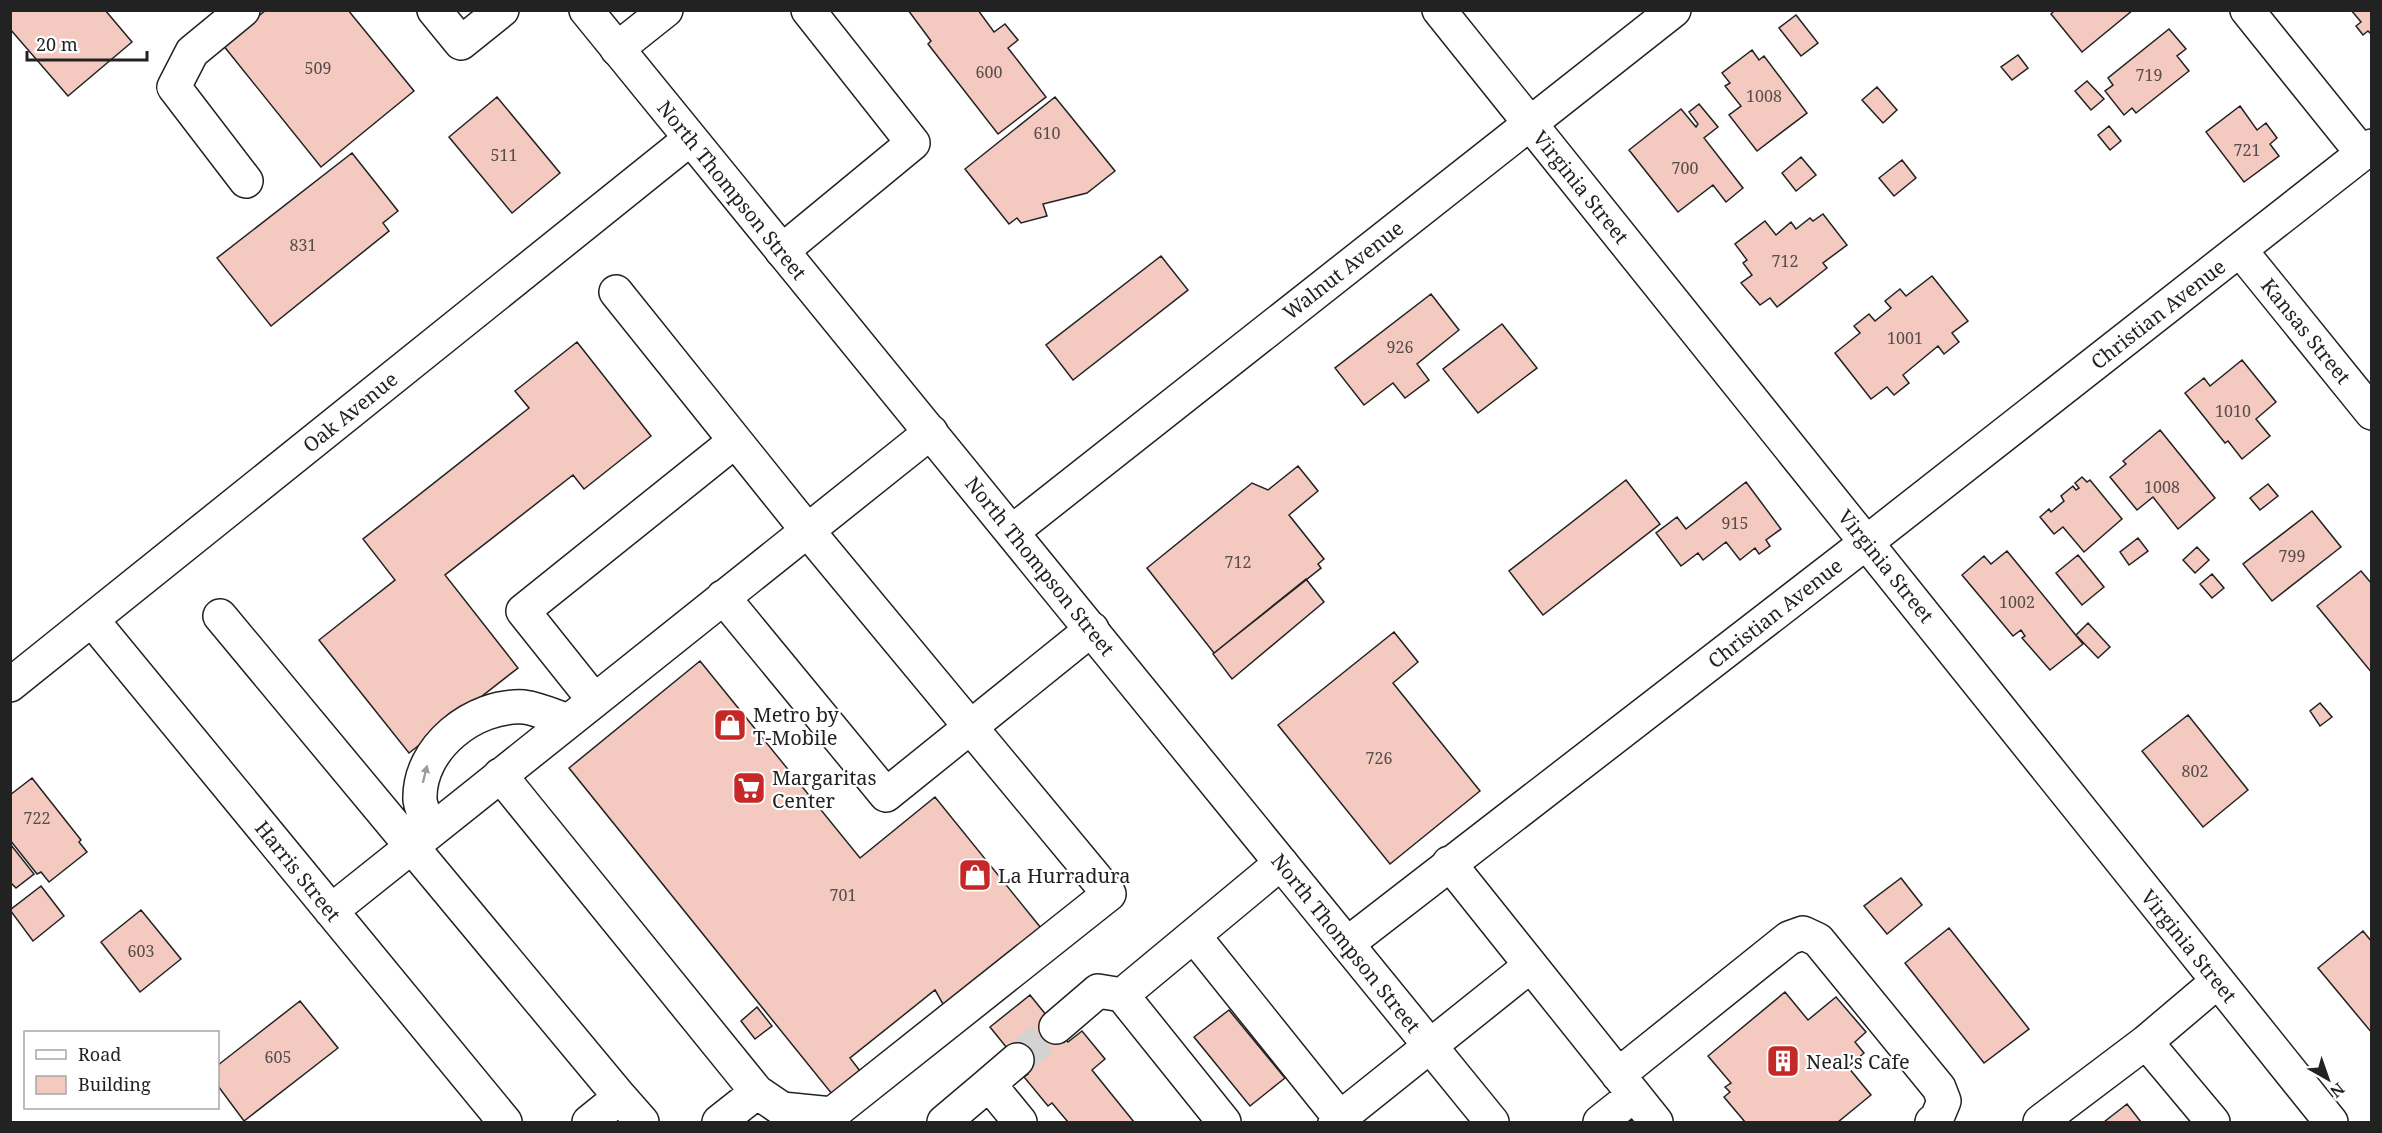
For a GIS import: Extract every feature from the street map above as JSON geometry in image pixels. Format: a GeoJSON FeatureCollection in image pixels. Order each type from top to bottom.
{"type":"FeatureCollection","features":[{"type":"Feature","properties":{"kind":"street"},"geometry":{"type":"LineString","coordinates":[[243,10],[192,52],[174,87],[246,181]]}},
{"type":"Feature","properties":{"kind":"street"},"geometry":{"type":"LineString","coordinates":[[434,10],[461,43],[502,10]]}},
{"type":"Feature","properties":{"kind":"street","name":"North Thompson Street"},"geometry":{"type":"LineString","coordinates":[[586,10],[1492,1122]]}},
{"type":"Feature","properties":{"kind":"street"},"geometry":{"type":"LineString","coordinates":[[617,49],[666,10]]}},
{"type":"Feature","properties":{"kind":"street"},"geometry":{"type":"LineString","coordinates":[[782,251],[913,143],[808,10]]}},
{"type":"Feature","properties":{"kind":"street","name":"Virginia Street"},"geometry":{"type":"LineString","coordinates":[[1439,10],[2331,1122]]}},
{"type":"Feature","properties":{"kind":"street","name":"Walnut Avenue"},"geometry":{"type":"LineString","coordinates":[[1012,531],[1674,10]]}},
{"type":"Feature","properties":{"kind":"street"},"geometry":{"type":"LineString","coordinates":[[2247,10],[2367,150]]}},
{"type":"Feature","properties":{"kind":"street","name":"Oak Avenue"},"geometry":{"type":"LineString","coordinates":[[10,685],[690,139]]}},
{"type":"Feature","properties":{"kind":"street","name":"Christian Avenue"},"geometry":{"type":"LineString","coordinates":[[1347,944],[1867,542],[2367,150]]}},
{"type":"Feature","properties":{"kind":"street","name":"Kansas Street"},"geometry":{"type":"LineString","coordinates":[[2240,250],[2372,412]]}},
{"type":"Feature","properties":{"kind":"street"},"geometry":{"type":"LineString","coordinates":[[500,775],[757,1092],[782,1109],[832,1114],[1109,894],[807,530],[616,292]]}},
{"type":"Feature","properties":{"kind":"street"},"geometry":{"type":"LineString","coordinates":[[331,911],[931,432]]}},
{"type":"Feature","properties":{"kind":"street"},"geometry":{"type":"LineString","coordinates":[[594,700],[523,611],[735,441]]}},
{"type":"Feature","properties":{"kind":"street"},"geometry":{"type":"LineString","coordinates":[[723,597],[886,795],[1092,629]]}},
{"type":"Feature","properties":{"kind":"street"},"geometry":{"type":"LineString","coordinates":[[220,616],[421,838],[620,1097],[642,1122]]}},
{"type":"Feature","properties":{"kind":"street","name":"Harris Street"},"geometry":{"type":"LineString","coordinates":[[92,620],[505,1122]]}},
{"type":"Feature","properties":{"kind":"street"},"geometry":{"type":"LineString","coordinates":[[421,838],[420,801],[426,767],[433,752],[448,737],[484,713],[506,709],[523,707],[568,721]]}},
{"type":"Feature","properties":{"kind":"street"},"geometry":{"type":"LineString","coordinates":[[1122,995],[1281,863]]}},
{"type":"Feature","properties":{"kind":"street"},"geometry":{"type":"LineString","coordinates":[[1449,863],[1656,1122]]}},
{"type":"Feature","properties":{"kind":"street"},"geometry":{"type":"LineString","coordinates":[[1600,1122],[1626,1085],[1789,938],[1803,933],[1818,940],[1939,1088],[1944,1101],[1937,1118],[1932,1122]]}},
{"type":"Feature","properties":{"kind":"street"},"geometry":{"type":"LineString","coordinates":[[1194,936],[1338,1120],[1530,966]]}},
{"type":"Feature","properties":{"kind":"street"},"geometry":{"type":"LineString","coordinates":[[2040,1122],[2146,1042],[2218,981]]}},
{"type":"Feature","properties":{"kind":"street"},"geometry":{"type":"LineString","coordinates":[[1056,1028],[1098,991],[1122,995],[1224,1122]]}},
{"type":"Feature","properties":{"kind":"street"},"geometry":{"type":"LineString","coordinates":[[2146,1042],[2213,1122]]}},
{"type":"Feature","properties":{"kind":"street"},"geometry":{"type":"LineString","coordinates":[[944,1122],[1017,1060]]}},
{"type":"Feature","properties":{"kind":"street"},"geometry":{"type":"LineString","coordinates":[[989,1084],[1020,1122]]}},
{"type":"Feature","properties":{"kind":"street"},"geometry":{"type":"LineString","coordinates":[[719,1122],[757,1092]]}},
{"type":"Feature","properties":{"kind":"street"},"geometry":{"type":"LineString","coordinates":[[589,1122],[620,1097]]}},
{"type":"Feature","properties":{"kind":"building"},"geometry":{"type":"Polygon","coordinates":[[[10,10],[105,10],[132,42],[68,96],[10,29],[10,10]]]}},
{"type":"Feature","properties":{"kind":"building"},"geometry":{"type":"Polygon","coordinates":[[[266,10],[348,10],[414,91],[321,167],[223,45],[266,10]]]}},
{"type":"Feature","properties":{"kind":"building"},"geometry":{"type":"Polygon","coordinates":[[[908,10],[978,10],[994,32],[1005,24],[1018,40],[1008,48],[1046,97],[998,134],[928,44],[931,41],[908,10]]]}},
{"type":"Feature","properties":{"kind":"building"},"geometry":{"type":"Polygon","coordinates":[[[2055,10],[2133,10],[2082,52],[2051,14],[2055,10]]]}},
{"type":"Feature","properties":{"kind":"building"},"geometry":{"type":"Polygon","coordinates":[[[2351,10],[2372,10],[2372,35],[2368,31],[2363,35],[2356,26],[2361,22],[2351,10]]]}},
{"type":"Feature","properties":{"kind":"building"},"geometry":{"type":"Polygon","coordinates":[[[1796,15],[1818,43],[1801,56],[1779,28],[1796,15]]]}},
{"type":"Feature","properties":{"kind":"building"},"geometry":{"type":"Polygon","coordinates":[[[2169,29],[2186,49],[2177,56],[2189,71],[2136,113],[2132,108],[2124,115],[2105,91],[2113,85],[2108,78],[2169,29]]]}},
{"type":"Feature","properties":{"kind":"building"},"geometry":{"type":"Polygon","coordinates":[[[1752,50],[1759,60],[1764,56],[1807,113],[1757,151],[1729,115],[1741,106],[1725,86],[1730,83],[1722,73],[1752,50]]]}},
{"type":"Feature","properties":{"kind":"building"},"geometry":{"type":"Polygon","coordinates":[[[2018,55],[2028,68],[2012,80],[2001,67],[2018,55]]]}},
{"type":"Feature","properties":{"kind":"building"},"geometry":{"type":"Polygon","coordinates":[[[2087,81],[2104,99],[2091,110],[2075,91],[2087,81]]]}},
{"type":"Feature","properties":{"kind":"building"},"geometry":{"type":"Polygon","coordinates":[[[1877,87],[1897,110],[1883,123],[1862,100],[1877,87]]]}},
{"type":"Feature","properties":{"kind":"building"},"geometry":{"type":"Polygon","coordinates":[[[497,97],[560,173],[512,213],[449,137],[497,97]]]}},
{"type":"Feature","properties":{"kind":"building"},"geometry":{"type":"Polygon","coordinates":[[[1055,97],[1115,171],[1087,193],[1043,204],[1047,216],[1021,223],[1017,218],[1009,224],[965,169],[1055,97]]]}},
{"type":"Feature","properties":{"kind":"building"},"geometry":{"type":"Polygon","coordinates":[[[1699,104],[1718,127],[1704,138],[1743,188],[1726,202],[1713,185],[1678,212],[1629,150],[1681,109],[1696,127],[1698,124],[1689,112],[1699,104]]]}},
{"type":"Feature","properties":{"kind":"building"},"geometry":{"type":"Polygon","coordinates":[[[2240,106],[2257,130],[2266,123],[2277,138],[2270,144],[2279,156],[2244,182],[2206,132],[2240,106]]]}},
{"type":"Feature","properties":{"kind":"building"},"geometry":{"type":"Polygon","coordinates":[[[2109,126],[2121,141],[2110,150],[2098,135],[2109,126]]]}},
{"type":"Feature","properties":{"kind":"building"},"geometry":{"type":"Polygon","coordinates":[[[352,153],[398,211],[383,223],[389,231],[271,326],[217,258],[352,153]]]}},
{"type":"Feature","properties":{"kind":"building"},"geometry":{"type":"Polygon","coordinates":[[[1801,157],[1816,175],[1796,191],[1782,173],[1801,157]]]}},
{"type":"Feature","properties":{"kind":"building"},"geometry":{"type":"Polygon","coordinates":[[[1902,160],[1916,178],[1894,196],[1879,178],[1902,160]]]}},
{"type":"Feature","properties":{"kind":"building"},"geometry":{"type":"Polygon","coordinates":[[[1823,214],[1847,245],[1823,263],[1827,268],[1777,307],[1770,298],[1760,305],[1741,283],[1752,275],[1743,263],[1747,260],[1735,244],[1765,221],[1776,235],[1791,222],[1796,229],[1810,218],[1813,221],[1823,214]]]}},
{"type":"Feature","properties":{"kind":"building"},"geometry":{"type":"Polygon","coordinates":[[[1161,256],[1188,290],[1073,380],[1046,345],[1161,256]]]}},
{"type":"Feature","properties":{"kind":"building"},"geometry":{"type":"Polygon","coordinates":[[[1932,276],[1968,321],[1952,333],[1959,342],[1944,354],[1938,346],[1903,375],[1909,383],[1894,395],[1887,387],[1871,399],[1835,353],[1860,333],[1854,326],[1869,314],[1875,321],[1891,308],[1885,301],[1900,289],[1906,296],[1932,276]]]}},
{"type":"Feature","properties":{"kind":"building"},"geometry":{"type":"Polygon","coordinates":[[[1431,294],[1459,330],[1417,364],[1429,380],[1405,398],[1393,383],[1364,405],[1335,368],[1431,294]]]}},
{"type":"Feature","properties":{"kind":"building"},"geometry":{"type":"Polygon","coordinates":[[[1502,324],[1537,368],[1478,413],[1443,369],[1502,324]]]}},
{"type":"Feature","properties":{"kind":"building"},"geometry":{"type":"Polygon","coordinates":[[[577,342],[651,436],[584,489],[573,475],[445,575],[518,668],[409,753],[319,640],[395,580],[363,539],[529,408],[515,391],[577,342]]]}},
{"type":"Feature","properties":{"kind":"building"},"geometry":{"type":"Polygon","coordinates":[[[2242,360],[2276,402],[2256,419],[2270,436],[2242,459],[2228,441],[2225,443],[2185,393],[2204,378],[2210,386],[2242,360]]]}},
{"type":"Feature","properties":{"kind":"building"},"geometry":{"type":"Polygon","coordinates":[[[2160,430],[2215,498],[2178,529],[2153,497],[2137,510],[2110,477],[2126,464],[2123,461],[2160,430]]]}},
{"type":"Feature","properties":{"kind":"building"},"geometry":{"type":"Polygon","coordinates":[[[1298,466],[1318,491],[1289,515],[1324,559],[1318,564],[1321,568],[1214,653],[1147,568],[1252,483],[1268,490],[1298,466]]]}},
{"type":"Feature","properties":{"kind":"building"},"geometry":{"type":"Polygon","coordinates":[[[2082,477],[2087,482],[2090,480],[2122,519],[2084,552],[2063,527],[2054,534],[2040,517],[2049,509],[2051,512],[2064,501],[2061,496],[2073,486],[2076,490],[2079,488],[2075,483],[2082,477]]]}},
{"type":"Feature","properties":{"kind":"building"},"geometry":{"type":"Polygon","coordinates":[[[1626,480],[1660,524],[1543,615],[1509,571],[1626,480]]]}},
{"type":"Feature","properties":{"kind":"building"},"geometry":{"type":"Polygon","coordinates":[[[1746,482],[1781,529],[1766,540],[1770,546],[1759,554],[1755,548],[1740,560],[1726,542],[1703,560],[1698,553],[1681,566],[1656,533],[1677,517],[1686,529],[1746,482]]]}},
{"type":"Feature","properties":{"kind":"building"},"geometry":{"type":"Polygon","coordinates":[[[2268,484],[2278,496],[2260,510],[2250,498],[2268,484]]]}},
{"type":"Feature","properties":{"kind":"building"},"geometry":{"type":"Polygon","coordinates":[[[2312,511],[2341,547],[2272,601],[2243,564],[2312,511]]]}},
{"type":"Feature","properties":{"kind":"building"},"geometry":{"type":"Polygon","coordinates":[[[2138,538],[2148,551],[2129,565],[2120,552],[2138,538]]]}},
{"type":"Feature","properties":{"kind":"building"},"geometry":{"type":"Polygon","coordinates":[[[2197,547],[2209,560],[2195,573],[2183,560],[2197,547]]]}},
{"type":"Feature","properties":{"kind":"building"},"geometry":{"type":"Polygon","coordinates":[[[2007,551],[2083,644],[2050,670],[2022,638],[2025,636],[2021,630],[2013,636],[1962,575],[1984,556],[1991,564],[2007,551]]]}},
{"type":"Feature","properties":{"kind":"building"},"geometry":{"type":"Polygon","coordinates":[[[2078,555],[2104,587],[2082,605],[2056,573],[2078,555]]]}},
{"type":"Feature","properties":{"kind":"building"},"geometry":{"type":"Polygon","coordinates":[[[2361,571],[2372,584],[2372,673],[2317,606],[2361,571]]]}},
{"type":"Feature","properties":{"kind":"building"},"geometry":{"type":"Polygon","coordinates":[[[2212,574],[2224,588],[2212,598],[2200,584],[2212,574]]]}},
{"type":"Feature","properties":{"kind":"building"},"geometry":{"type":"Polygon","coordinates":[[[1306,579],[1324,602],[1232,679],[1213,654],[1306,579]]]}},
{"type":"Feature","properties":{"kind":"building"},"geometry":{"type":"Polygon","coordinates":[[[2088,623],[2110,647],[2098,658],[2076,635],[2088,623]]]}},
{"type":"Feature","properties":{"kind":"building"},"geometry":{"type":"Polygon","coordinates":[[[1394,632],[1418,662],[1393,683],[1480,791],[1390,864],[1278,725],[1394,632]]]}},
{"type":"Feature","properties":{"kind":"building"},"geometry":{"type":"Polygon","coordinates":[[[700,661],[860,858],[935,797],[1045,933],[947,1011],[935,990],[850,1058],[860,1071],[832,1094],[569,768],[700,661]]]}},
{"type":"Feature","properties":{"kind":"building"},"geometry":{"type":"Polygon","coordinates":[[[2320,703],[2332,717],[2320,726],[2310,711],[2320,703]]]}},
{"type":"Feature","properties":{"kind":"building"},"geometry":{"type":"Polygon","coordinates":[[[2188,715],[2248,790],[2203,827],[2142,751],[2188,715]]]}},
{"type":"Feature","properties":{"kind":"building"},"geometry":{"type":"Polygon","coordinates":[[[32,778],[81,840],[79,842],[87,852],[49,882],[41,872],[37,874],[10,840],[10,795],[32,778]]]}},
{"type":"Feature","properties":{"kind":"building"},"geometry":{"type":"Polygon","coordinates":[[[11,845],[34,874],[16,888],[10,882],[11,845]]]}},
{"type":"Feature","properties":{"kind":"building"},"geometry":{"type":"Polygon","coordinates":[[[1901,878],[1922,905],[1887,934],[1864,906],[1901,878]]]}},
{"type":"Feature","properties":{"kind":"building"},"geometry":{"type":"Polygon","coordinates":[[[41,886],[64,916],[33,941],[10,910],[41,886]]]}},
{"type":"Feature","properties":{"kind":"building"},"geometry":{"type":"Polygon","coordinates":[[[141,910],[181,959],[140,992],[101,942],[141,910]]]}},
{"type":"Feature","properties":{"kind":"building"},"geometry":{"type":"Polygon","coordinates":[[[1949,928],[2029,1029],[1984,1063],[1905,963],[1949,928]]]}},
{"type":"Feature","properties":{"kind":"building"},"geometry":{"type":"Polygon","coordinates":[[[2363,931],[2372,942],[2372,1033],[2318,968],[2363,931]]]}},
{"type":"Feature","properties":{"kind":"building","name":"Neal's Cafe"},"geometry":{"type":"Polygon","coordinates":[[[1785,992],[1808,1020],[1836,997],[1866,1032],[1855,1042],[1864,1053],[1848,1067],[1871,1095],[1838,1122],[1745,1122],[1724,1097],[1730,1092],[1725,1087],[1731,1083],[1708,1056],[1785,992]]]}},
{"type":"Feature","properties":{"kind":"building"},"geometry":{"type":"Polygon","coordinates":[[[1030,995],[1068,1042],[1082,1031],[1105,1059],[1092,1070],[1134,1122],[1068,1122],[1052,1103],[1048,1106],[1024,1077],[1028,1074],[990,1027],[1030,995]]]}},
{"type":"Feature","properties":{"kind":"building"},"geometry":{"type":"Polygon","coordinates":[[[300,1001],[338,1048],[244,1121],[219,1087],[219,1064],[300,1001]]]}},
{"type":"Feature","properties":{"kind":"building"},"geometry":{"type":"Polygon","coordinates":[[[757,1007],[772,1026],[755,1039],[741,1021],[757,1007]]]}},
{"type":"Feature","properties":{"kind":"building"},"geometry":{"type":"Polygon","coordinates":[[[1229,1010],[1285,1078],[1250,1106],[1194,1037],[1229,1010]]]}},
{"type":"Feature","properties":{"kind":"building"},"geometry":{"type":"Polygon","coordinates":[[[2127,1104],[2141,1122],[2104,1122],[2127,1104]]]}},
{"type":"Feature","properties":{"kind":"tunnel"},"geometry":{"type":"LineString","coordinates":[[1017,1060],[1056,1027]]}},
{"type":"Feature","properties":{"kind":"place","name":"Metro by T-Mobile"},"geometry":{"type":"Point","coordinates":[730,725]}},
{"type":"Feature","properties":{"kind":"place","name":"Margaritas Center"},"geometry":{"type":"Point","coordinates":[749,788]}},
{"type":"Feature","properties":{"kind":"place","name":"La Hurradura"},"geometry":{"type":"Point","coordinates":[975,875]}},
{"type":"Feature","properties":{"kind":"place","name":"Neal's Cafe"},"geometry":{"type":"Point","coordinates":[1783,1061]}}]}
